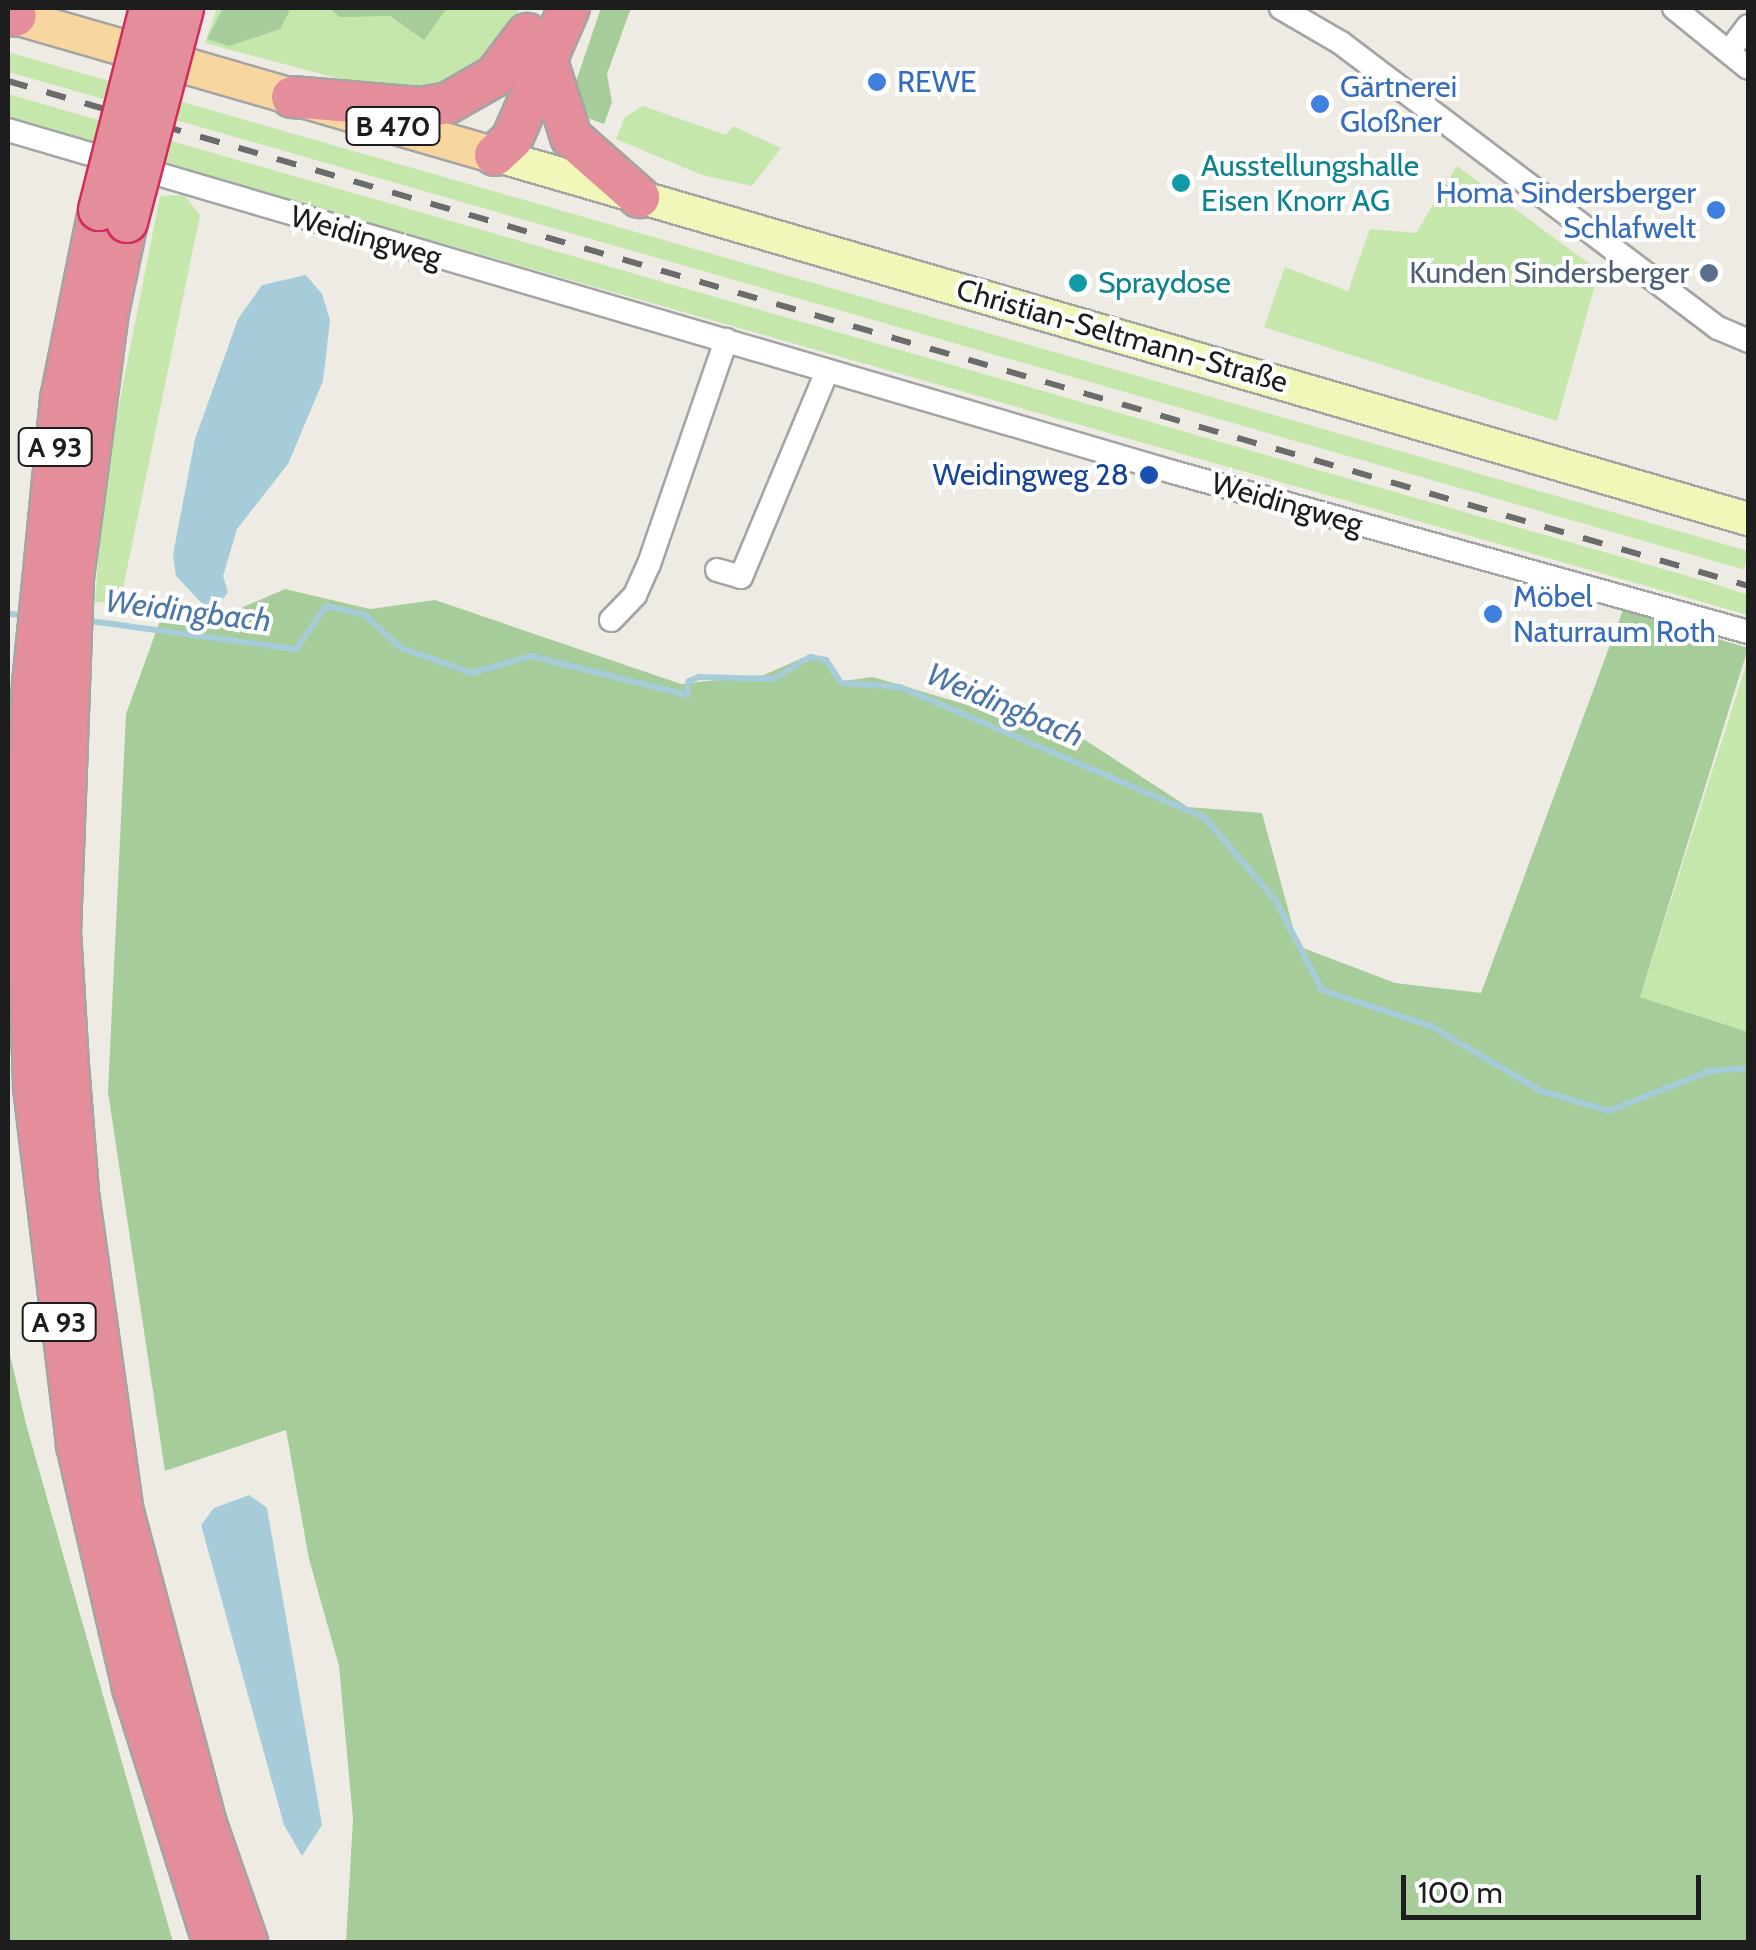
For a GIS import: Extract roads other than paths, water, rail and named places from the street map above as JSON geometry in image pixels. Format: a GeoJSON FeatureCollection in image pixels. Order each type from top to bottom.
{"type":"FeatureCollection","features":[{"type":"Feature","properties":{"kind":"highway","name":"A 93"},"geometry":{"type":"LineString","coordinates":[[150,8],[113,216],[108,312],[57,574],[30,979],[60,1328],[77,1445],[129,1671],[213,1942]]}},
{"type":"Feature","properties":{"kind":"highway","name":"A 93"},"geometry":{"type":"LineString","coordinates":[[113,216],[183,8]]}},
{"type":"Feature","properties":{"kind":"highway"},"geometry":{"type":"LineString","coordinates":[[292,97],[420,108],[448,103],[495,76],[568,8]]}},
{"type":"Feature","properties":{"kind":"highway"},"geometry":{"type":"LineString","coordinates":[[494,155],[512,138],[537,34]]}},
{"type":"Feature","properties":{"kind":"highway"},"geometry":{"type":"LineString","coordinates":[[537,34],[571,136],[639,197]]}},
{"type":"Feature","properties":{"kind":"highway","name":"A 93"},"geometry":{"type":"LineString","coordinates":[[51,684],[60,931],[78,1193],[109,1431],[123,1512],[172,1699],[247,1942]]}},
{"type":"Feature","properties":{"kind":"main road","name":"B 470"},"geometry":{"type":"LineString","coordinates":[[10,14],[494,155]]}},
{"type":"Feature","properties":{"kind":"main road","name":"Christian-Seltmann-Straße"},"geometry":{"type":"LineString","coordinates":[[494,155],[1748,520]]}},
{"type":"Feature","properties":{"kind":"street"},"geometry":{"type":"LineString","coordinates":[[1280,8],[1341,43],[1718,328],[1748,341]]}},
{"type":"Feature","properties":{"kind":"street"},"geometry":{"type":"LineString","coordinates":[[1674,8],[1748,68]]}},
{"type":"Feature","properties":{"kind":"street"},"geometry":{"type":"LineString","coordinates":[[1730,50],[1748,26]]}},
{"type":"Feature","properties":{"kind":"street","name":"Weidingweg"},"geometry":{"type":"LineString","coordinates":[[8,130],[827,370],[1748,632]]}},
{"type":"Feature","properties":{"kind":"street"},"geometry":{"type":"LineString","coordinates":[[611,620],[635,595],[649,564],[726,340]]}},
{"type":"Feature","properties":{"kind":"street"},"geometry":{"type":"LineString","coordinates":[[717,570],[741,577],[827,370]]}},
{"type":"Feature","properties":{"kind":"water"},"geometry":{"type":"Polygon","coordinates":[[[306,275],[322,294],[330,320],[323,381],[288,464],[237,529],[223,576],[228,592],[212,614],[176,576],[173,555],[195,439],[238,319],[262,285],[306,275]]]}},
{"type":"Feature","properties":{"kind":"water"},"geometry":{"type":"Polygon","coordinates":[[[249,1495],[267,1508],[322,1825],[302,1856],[284,1825],[201,1525],[214,1508],[249,1495]]]}},
{"type":"Feature","properties":{"kind":"waterway","name":"Weidingbach"},"geometry":{"type":"LineString","coordinates":[[83,620],[296,649],[326,606],[365,615],[401,648],[472,673],[531,656],[687,695],[689,681],[699,677],[773,679],[810,657],[826,660],[841,683],[900,687],[1205,818],[1276,901],[1322,990],[1431,1026],[1541,1091],[1609,1111],[1709,1071],[1748,1068]]}},
{"type":"Feature","properties":{"kind":"waterway","name":"Weidingbach"},"geometry":{"type":"LineString","coordinates":[[8,614],[26,615]]}},
{"type":"Feature","properties":{"kind":"railway"},"geometry":{"type":"LineString","coordinates":[[8,81],[1748,586]]}},
{"type":"Feature","properties":{"kind":"place","name":"REWE"},"geometry":{"type":"Point","coordinates":[877,82]}},
{"type":"Feature","properties":{"kind":"place","name":"Gärtnerei Gloßner"},"geometry":{"type":"Point","coordinates":[1320,104]}},
{"type":"Feature","properties":{"kind":"place","name":"Ausstellungshalle Eisen Knorr AG"},"geometry":{"type":"Point","coordinates":[1181,183]}},
{"type":"Feature","properties":{"kind":"place","name":"Homa Sindersberger Schlafwelt"},"geometry":{"type":"Point","coordinates":[1716,210]}},
{"type":"Feature","properties":{"kind":"place","name":"Kunden Sindersberger"},"geometry":{"type":"Point","coordinates":[1709,273]}},
{"type":"Feature","properties":{"kind":"place","name":"Spraydose"},"geometry":{"type":"Point","coordinates":[1078,283]}},
{"type":"Feature","properties":{"kind":"place","name":"Weidingweg 28"},"geometry":{"type":"Point","coordinates":[1149,475]}},
{"type":"Feature","properties":{"kind":"place","name":"Möbel Naturraum Roth"},"geometry":{"type":"Point","coordinates":[1493,614]}}]}
